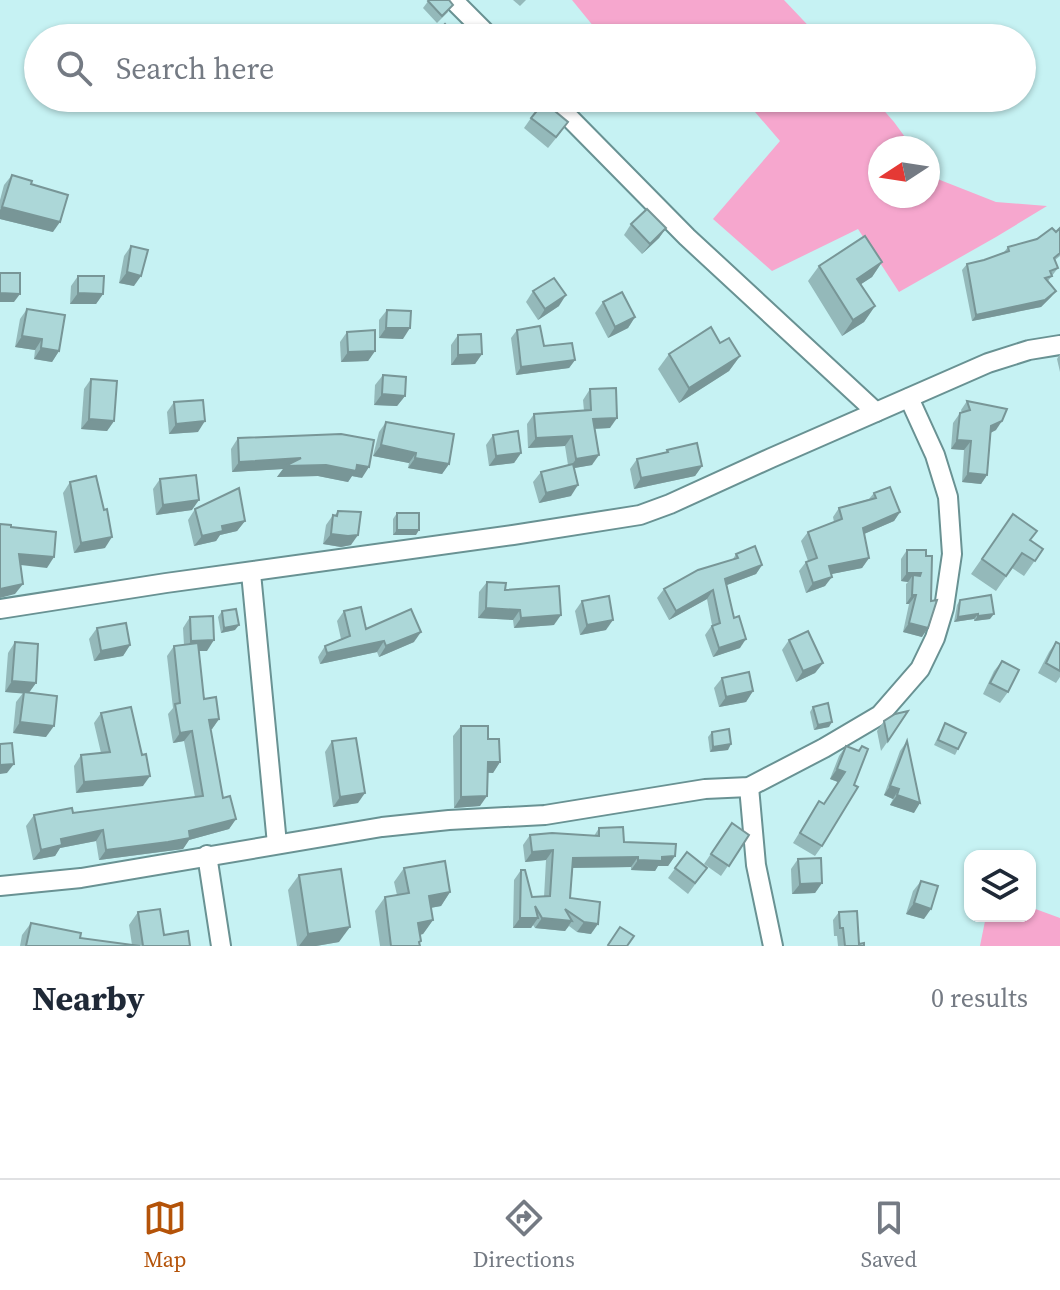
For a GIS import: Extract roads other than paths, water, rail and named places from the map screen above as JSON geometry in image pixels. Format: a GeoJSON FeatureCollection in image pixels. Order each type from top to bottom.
{"type":"FeatureCollection","features":[{"type":"Feature","properties":{"kind":"street"},"geometry":{"type":"LineString","coordinates":[[453,0],[477,24]]}},
{"type":"Feature","properties":{"kind":"street"},"geometry":{"type":"LineString","coordinates":[[564,112],[687,237],[876,412]]}},
{"type":"Feature","properties":{"kind":"street"},"geometry":{"type":"LineString","coordinates":[[0,609],[640,515],[988,363],[1029,350],[1060,345]]}},
{"type":"Feature","properties":{"kind":"street"},"geometry":{"type":"LineString","coordinates":[[0,886],[81,878],[382,827],[545,815],[705,789],[749,787],[824,748],[880,715],[920,669],[935,638],[944,608],[952,554],[948,497],[935,455],[909,398]]}},
{"type":"Feature","properties":{"kind":"street"},"geometry":{"type":"LineString","coordinates":[[251,573],[277,844]]}},
{"type":"Feature","properties":{"kind":"street"},"geometry":{"type":"LineString","coordinates":[[749,787],[756,865],[773,946]]}},
{"type":"Feature","properties":{"kind":"street"},"geometry":{"type":"LineString","coordinates":[[207,855],[221,946]]}}]}
